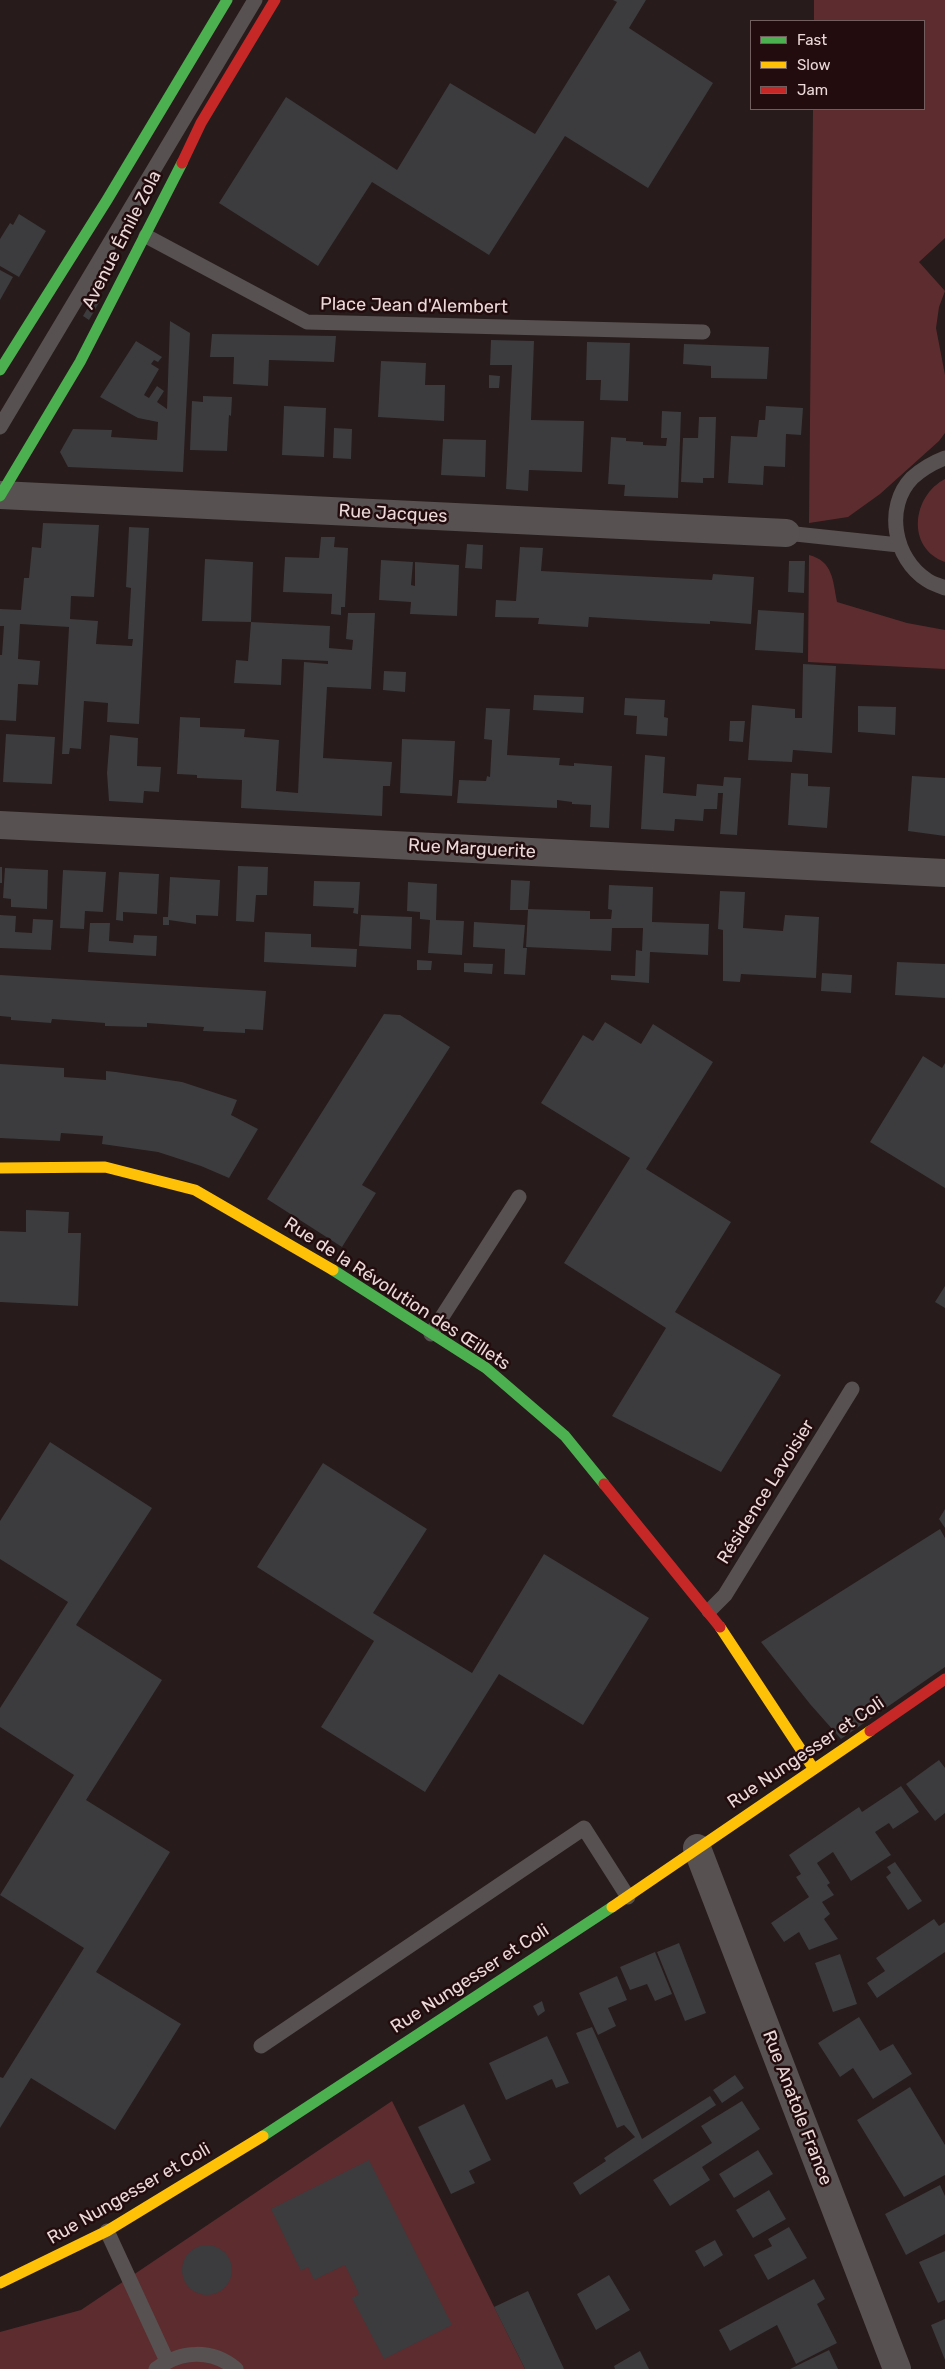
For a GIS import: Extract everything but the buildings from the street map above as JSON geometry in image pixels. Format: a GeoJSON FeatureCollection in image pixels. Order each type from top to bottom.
{"type":"FeatureCollection","features":[{"type":"Feature","properties":{"kind":"street","name":"Avenue Émile Zola"},"geometry":{"type":"LineString","coordinates":[[0,370],[107,200],[227,0]]}},
{"type":"Feature","properties":{"kind":"street","name":"Avenue Émile Zola"},"geometry":{"type":"LineString","coordinates":[[0,495],[80,362],[146,236],[201,123],[275,0]]}},
{"type":"Feature","properties":{"kind":"street","name":"Rue Jacques"},"geometry":{"type":"LineString","coordinates":[[0,495],[786,533]]}},
{"type":"Feature","properties":{"kind":"street","name":"Rue Marguerite"},"geometry":{"type":"LineString","coordinates":[[0,825],[945,874]]}},
{"type":"Feature","properties":{"kind":"street","name":"Rue de la Révolution des Œillets"},"geometry":{"type":"LineString","coordinates":[[0,1168],[105,1167],[195,1190],[310,1255],[486,1368],[564,1436],[709,1611],[813,1768]]}},
{"type":"Feature","properties":{"kind":"street","name":"Rue Nungesser et Coli"},"geometry":{"type":"LineString","coordinates":[[0,2283],[107,2231],[300,2113],[628,1896],[945,1679]]}},
{"type":"Feature","properties":{"kind":"street","name":"Rue Anatole France"},"geometry":{"type":"LineString","coordinates":[[698,1848],[896,2369]]}},
{"type":"Feature","properties":{"kind":"lane","name":"Avenue Émile Zola"},"geometry":{"type":"LineString","coordinates":[[0,427],[255,0]]}},
{"type":"Feature","properties":{"kind":"lane","name":"Place Jean d'Alembert"},"geometry":{"type":"LineString","coordinates":[[146,236],[308,322],[703,332]]}},
{"type":"Feature","properties":{"kind":"lane"},"geometry":{"type":"LineString","coordinates":[[945,458],[928,465],[911,480],[899,499],[895,522],[899,545],[910,565],[927,581],[945,588]]}},
{"type":"Feature","properties":{"kind":"lane"},"geometry":{"type":"LineString","coordinates":[[786,533],[899,545]]}},
{"type":"Feature","properties":{"kind":"lane"},"geometry":{"type":"LineString","coordinates":[[431,1334],[519,1197]]}},
{"type":"Feature","properties":{"kind":"lane","name":"Résidence Lavoisier"},"geometry":{"type":"LineString","coordinates":[[709,1611],[725,1595],[852,1389]]}},
{"type":"Feature","properties":{"kind":"lane"},"geometry":{"type":"LineString","coordinates":[[261,2046],[584,1828],[628,1896]]}},
{"type":"Feature","properties":{"kind":"lane"},"geometry":{"type":"LineString","coordinates":[[107,2231],[161,2365],[186,2355],[208,2354],[227,2362],[236,2369]]}},
{"type":"Feature","properties":{"kind":"shaded area"},"geometry":{"type":"Polygon","coordinates":[[[814,0],[945,0],[945,238],[919,262],[945,291],[939,307],[936,328],[945,375],[945,433],[939,441],[880,494],[848,517],[809,523],[813,110],[925,110],[925,20],[814,20],[814,0]]]}},
{"type":"Feature","properties":{"kind":"shaded area"},"geometry":{"type":"Polygon","coordinates":[[[945,479],[945,562],[932,555],[924,546],[919,534],[918,522],[920,509],[926,497],[934,487],[945,479]]]}},
{"type":"Feature","properties":{"kind":"shaded area"},"geometry":{"type":"Polygon","coordinates":[[[809,555],[823,562],[827,567],[833,579],[837,602],[907,623],[945,630],[945,669],[808,662],[809,555]]]}},
{"type":"Feature","properties":{"kind":"shaded area"},"geometry":{"type":"Polygon","coordinates":[[[392,2101],[525,2369],[0,2369],[0,2332],[81,2310],[392,2101]]]}},
{"type":"Feature","properties":{"kind":"traffic: fast"},"geometry":{"type":"LineString","coordinates":[[0,370],[107,200],[227,0]]}},
{"type":"Feature","properties":{"kind":"traffic: fast"},"geometry":{"type":"LineString","coordinates":[[0,496],[80,362],[182,163]]}},
{"type":"Feature","properties":{"kind":"traffic: fast"},"geometry":{"type":"LineString","coordinates":[[333,1270],[486,1368],[565,1436],[604,1484]]}},
{"type":"Feature","properties":{"kind":"traffic: fast"},"geometry":{"type":"LineString","coordinates":[[263,2136],[612,1907]]}},
{"type":"Feature","properties":{"kind":"traffic: slow"},"geometry":{"type":"LineString","coordinates":[[0,1168],[105,1167],[195,1190],[333,1270]]}},
{"type":"Feature","properties":{"kind":"traffic: slow"},"geometry":{"type":"LineString","coordinates":[[720,1627],[813,1768]]}},
{"type":"Feature","properties":{"kind":"traffic: slow"},"geometry":{"type":"LineString","coordinates":[[612,1907],[870,1731]]}},
{"type":"Feature","properties":{"kind":"traffic: slow"},"geometry":{"type":"LineString","coordinates":[[0,2283],[107,2231],[263,2136]]}},
{"type":"Feature","properties":{"kind":"traffic: jam"},"geometry":{"type":"LineString","coordinates":[[182,163],[201,123],[275,0]]}},
{"type":"Feature","properties":{"kind":"traffic: jam"},"geometry":{"type":"LineString","coordinates":[[604,1484],[720,1627]]}},
{"type":"Feature","properties":{"kind":"traffic: jam"},"geometry":{"type":"LineString","coordinates":[[870,1731],[945,1679]]}}]}
